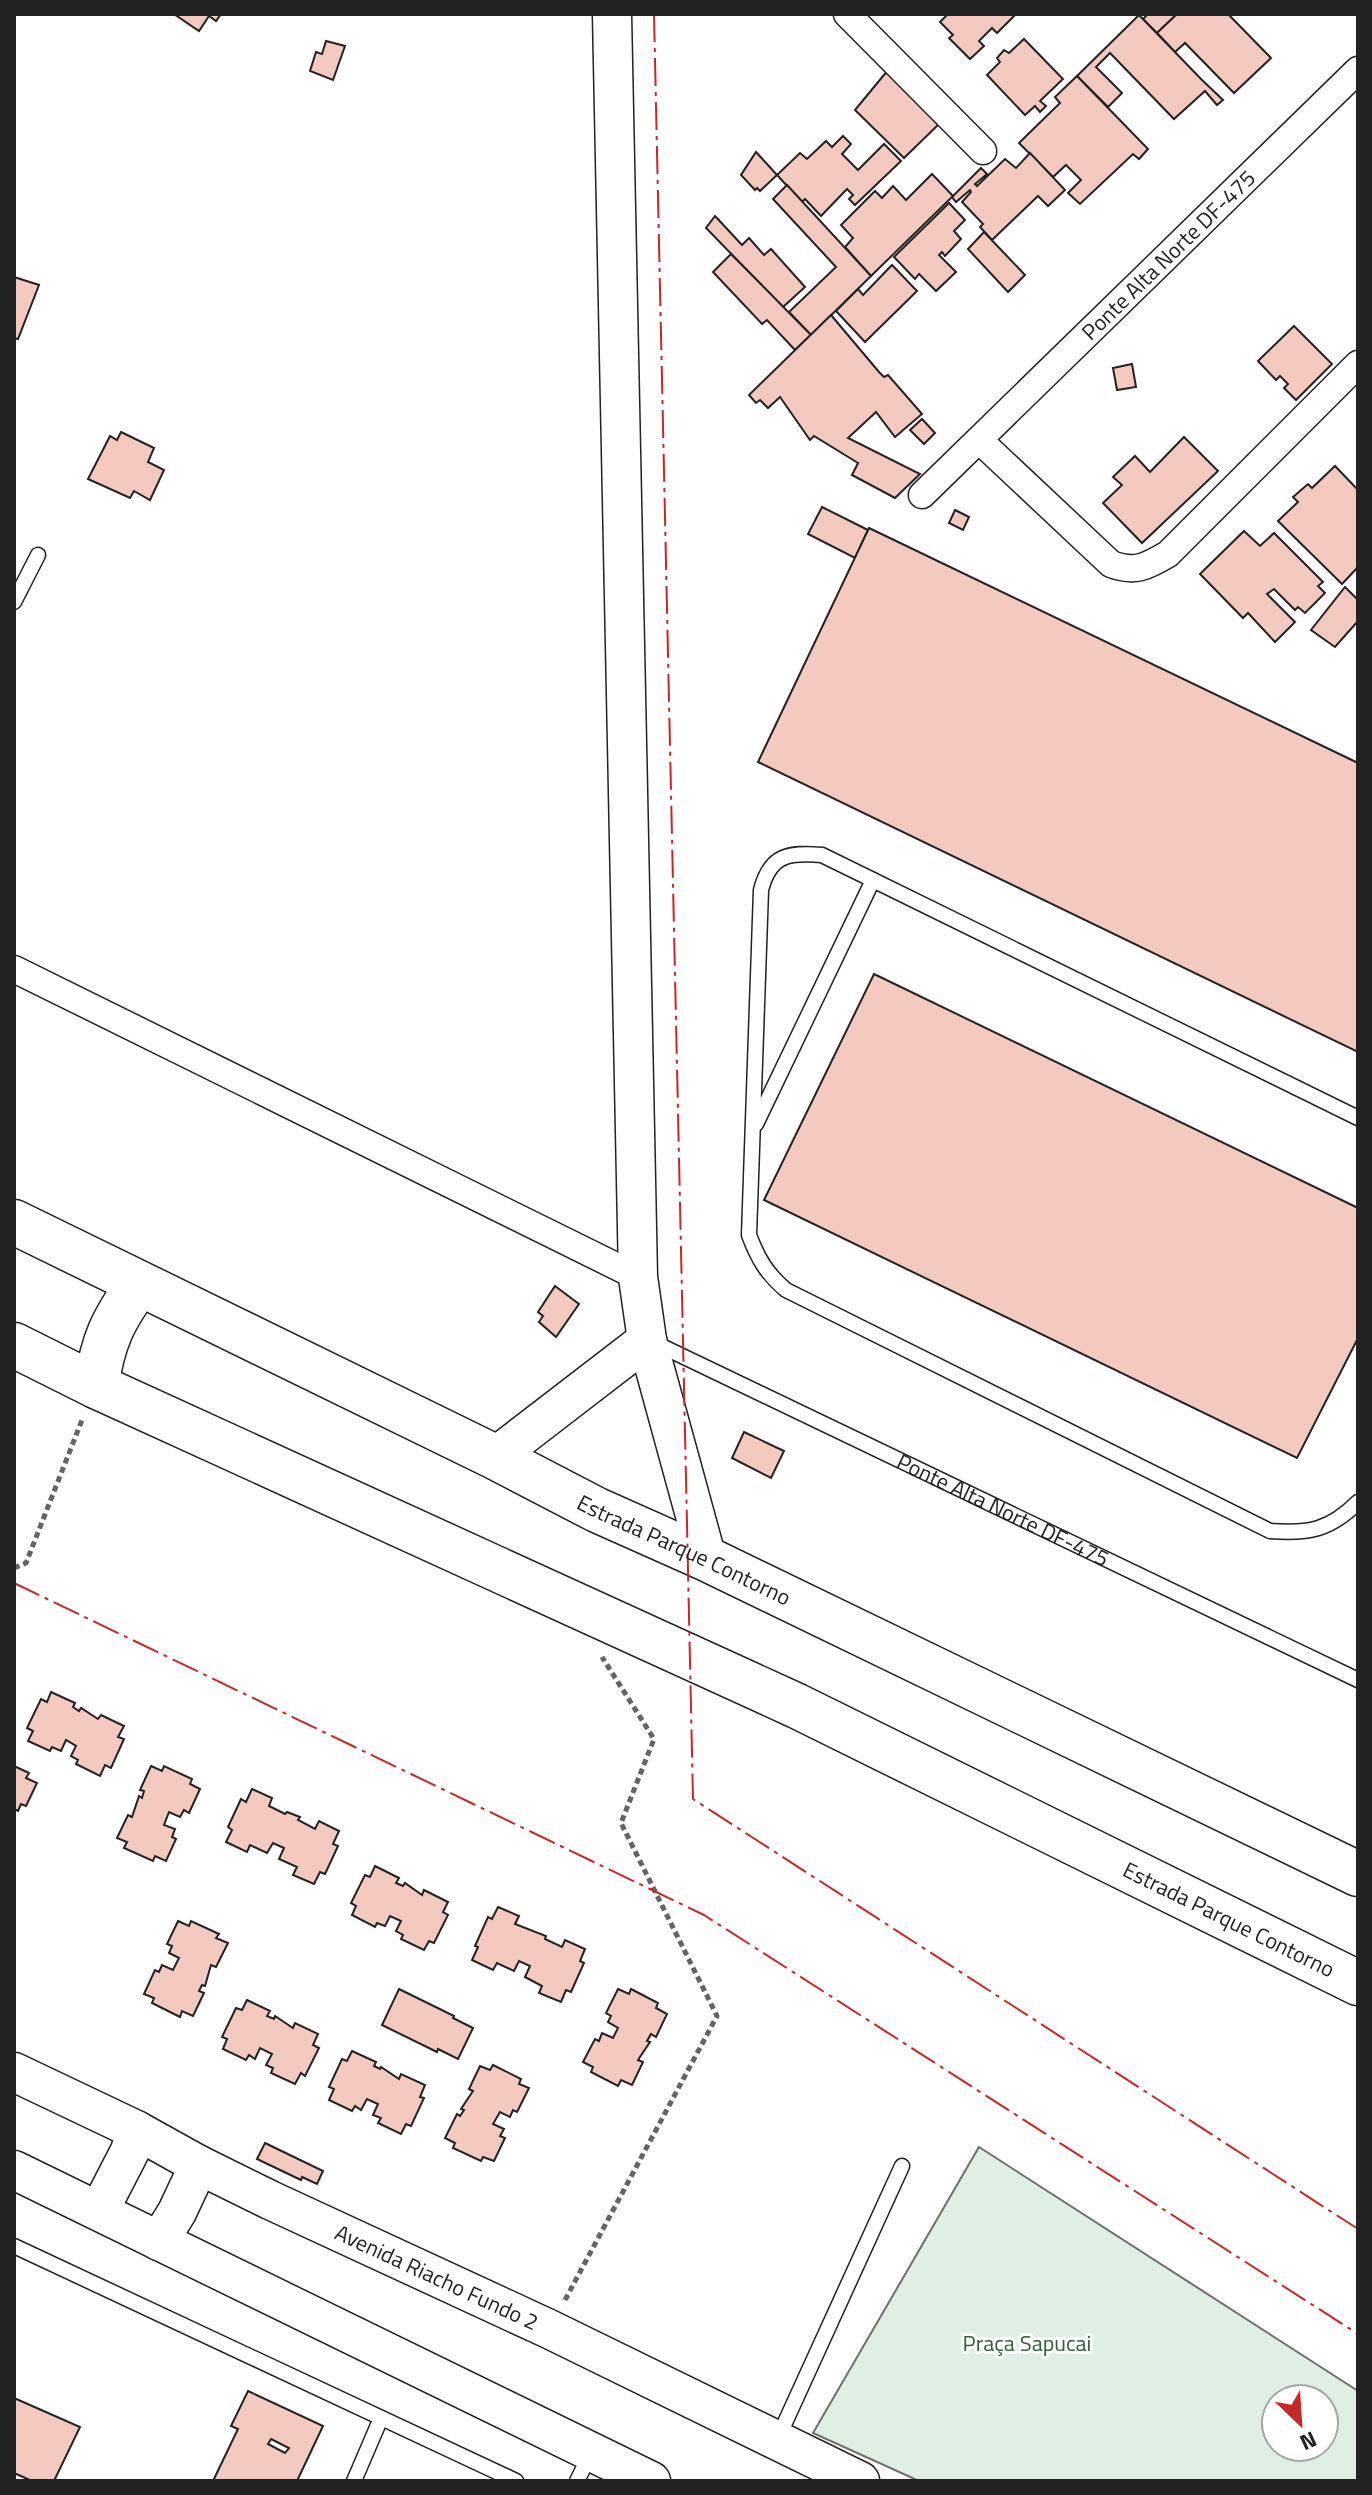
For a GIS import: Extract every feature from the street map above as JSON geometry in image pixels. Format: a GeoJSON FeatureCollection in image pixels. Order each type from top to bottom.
{"type":"FeatureCollection","features":[{"type":"Feature","properties":{"kind":"highway","name":"Estrada Parque Contorno"},"geometry":{"type":"LineString","coordinates":[[14,1222],[597,1510],[707,1559],[1358,1874]]}},
{"type":"Feature","properties":{"kind":"highway"},"geometry":{"type":"LineString","coordinates":[[96,1386],[107,1337],[117,1314],[139,1284]]}},
{"type":"Feature","properties":{"kind":"highway","name":"Estrada Parque Contorno"},"geometry":{"type":"LineString","coordinates":[[14,1345],[96,1386],[797,1706],[1358,1983]]}},
{"type":"Feature","properties":{"kind":"street"},"geometry":{"type":"LineString","coordinates":[[612,14],[638,1277],[647,1340],[707,1559]]}},
{"type":"Feature","properties":{"kind":"street"},"geometry":{"type":"LineString","coordinates":[[847,14],[983,151]]}},
{"type":"Feature","properties":{"kind":"street","name":"Ponte Alta Norte DF-475"},"geometry":{"type":"LineString","coordinates":[[922,495],[1358,70]]}},
{"type":"Feature","properties":{"kind":"street"},"geometry":{"type":"LineString","coordinates":[[979,440],[1111,564],[1128,570],[1149,565],[1168,554],[1358,364]]}},
{"type":"Feature","properties":{"kind":"street"},"geometry":{"type":"LineString","coordinates":[[14,969],[638,1277]]}},
{"type":"Feature","properties":{"kind":"street"},"geometry":{"type":"LineString","coordinates":[[495,1457],[647,1340]]}},
{"type":"Feature","properties":{"kind":"street","name":"Avenida Riacho Fundo 2"},"geometry":{"type":"LineString","coordinates":[[14,2072],[136,2130],[199,2165],[549,2329],[860,2481]]}},
{"type":"Feature","properties":{"kind":"street"},"geometry":{"type":"LineString","coordinates":[[99,2211],[130,2151],[136,2130]]}},
{"type":"Feature","properties":{"kind":"street"},"geometry":{"type":"LineString","coordinates":[[159,2241],[177,2212],[199,2165]]}},
{"type":"Feature","properties":{"kind":"street"},"geometry":{"type":"LineString","coordinates":[[14,2170],[159,2241],[584,2467],[651,2481]]}},
{"type":"Feature","properties":{"kind":"lane"},"geometry":{"type":"LineString","coordinates":[[14,602],[38,555]]}},
{"type":"Feature","properties":{"kind":"lane"},"geometry":{"type":"LineString","coordinates":[[1358,1118],[822,855],[797,853],[781,858],[766,872],[761,890],[749,1235],[758,1260],[773,1279],[786,1290],[1270,1531],[1299,1534],[1330,1526],[1358,1502]]}},
{"type":"Feature","properties":{"kind":"lane"},"geometry":{"type":"LineString","coordinates":[[753,1132],[873,880]]}},
{"type":"Feature","properties":{"kind":"lane","name":"Ponte Alta Norte DF-475"},"geometry":{"type":"LineString","coordinates":[[647,1340],[1358,1680]]}},
{"type":"Feature","properties":{"kind":"lane"},"geometry":{"type":"LineString","coordinates":[[776,2441],[902,2166]]}},
{"type":"Feature","properties":{"kind":"lane"},"geometry":{"type":"LineString","coordinates":[[14,2246],[516,2481]]}},
{"type":"Feature","properties":{"kind":"lane"},"geometry":{"type":"LineString","coordinates":[[354,2481],[381,2418]]}},
{"type":"Feature","properties":{"kind":"path"},"geometry":{"type":"LineString","coordinates":[[14,1568],[26,1563],[96,1386]]}},
{"type":"Feature","properties":{"kind":"path"},"geometry":{"type":"LineString","coordinates":[[549,2329],[717,2016],[621,1823],[654,1739],[597,1649]]}},
{"type":"Feature","properties":{"kind":"green space","name":"Praça Sapucai"},"geometry":{"type":"Polygon","coordinates":[[[979,2147],[1358,2391],[1358,2481],[919,2481],[813,2433],[979,2147]]]}},
{"type":"Feature","properties":{"kind":"building"},"geometry":{"type":"Polygon","coordinates":[[[174,14],[221,14],[216,21],[209,16],[199,31],[174,14]]]}},
{"type":"Feature","properties":{"kind":"building"},"geometry":{"type":"Polygon","coordinates":[[[948,14],[1016,14],[997,33],[992,28],[979,41],[984,46],[970,59],[949,38],[953,35],[940,22],[948,14]]]}},
{"type":"Feature","properties":{"kind":"building"},"geometry":{"type":"Polygon","coordinates":[[[1148,14],[1177,14],[1157,33],[1143,19],[1148,14]]]}},
{"type":"Feature","properties":{"kind":"building"},"geometry":{"type":"Polygon","coordinates":[[[1177,14],[1228,14],[1271,58],[1234,93],[1185,43],[1175,52],[1157,33],[1177,14]]]}},
{"type":"Feature","properties":{"kind":"building"},"geometry":{"type":"Polygon","coordinates":[[[1139,15],[1223,100],[1217,105],[1205,91],[1174,119],[1110,53],[1096,67],[1122,93],[1108,107],[1077,76],[1139,15]]]}},
{"type":"Feature","properties":{"kind":"building"},"geometry":{"type":"Polygon","coordinates":[[[1024,39],[1063,79],[1040,101],[1046,106],[1040,112],[1035,106],[1025,115],[987,75],[1000,62],[997,58],[1004,50],[1009,53],[1024,39]]]}},
{"type":"Feature","properties":{"kind":"building"},"geometry":{"type":"Polygon","coordinates":[[[326,41],[345,46],[333,80],[310,71],[316,52],[322,54],[326,41]]]}},
{"type":"Feature","properties":{"kind":"building"},"geometry":{"type":"Polygon","coordinates":[[[888,70],[939,124],[904,158],[855,110],[888,70]]]}},
{"type":"Feature","properties":{"kind":"building"},"geometry":{"type":"Polygon","coordinates":[[[1077,76],[1148,149],[1139,159],[1133,154],[1080,204],[1068,193],[1081,180],[1066,165],[1053,177],[1019,143],[1060,103],[1055,97],[1077,76]]]}},
{"type":"Feature","properties":{"kind":"building"},"geometry":{"type":"Polygon","coordinates":[[[843,136],[851,144],[842,154],[858,170],[884,144],[901,161],[855,205],[849,199],[853,195],[847,189],[821,216],[805,199],[802,202],[777,175],[800,153],[807,159],[826,141],[832,147],[843,136]]]}},
{"type":"Feature","properties":{"kind":"building"},"geometry":{"type":"Polygon","coordinates":[[[756,152],[777,175],[760,191],[755,190],[741,175],[756,152]]]}},
{"type":"Feature","properties":{"kind":"building"},"geometry":{"type":"Polygon","coordinates":[[[1030,153],[1065,190],[1048,206],[1038,196],[992,240],[980,227],[983,224],[962,202],[970,190],[956,202],[952,197],[981,168],[987,174],[975,184],[977,186],[1005,159],[1016,168],[1030,153]]]}},
{"type":"Feature","properties":{"kind":"building"},"geometry":{"type":"Polygon","coordinates":[[[932,174],[953,196],[871,276],[845,247],[853,238],[841,225],[875,191],[882,198],[893,186],[906,200],[932,174]]]}},
{"type":"Feature","properties":{"kind":"building"},"geometry":{"type":"Polygon","coordinates":[[[787,185],[871,276],[811,335],[789,312],[836,267],[773,199],[787,185]]]}},
{"type":"Feature","properties":{"kind":"building"},"geometry":{"type":"Polygon","coordinates":[[[949,203],[965,220],[954,231],[961,239],[945,256],[942,252],[939,255],[956,272],[936,291],[919,274],[915,279],[894,257],[949,203]]]}},
{"type":"Feature","properties":{"kind":"building"},"geometry":{"type":"Polygon","coordinates":[[[715,216],[742,245],[749,238],[764,255],[771,249],[805,287],[783,307],[706,228],[715,216]]]}},
{"type":"Feature","properties":{"kind":"building"},"geometry":{"type":"Polygon","coordinates":[[[984,232],[1025,275],[1008,292],[968,249],[984,232]]]}},
{"type":"Feature","properties":{"kind":"building"},"geometry":{"type":"Polygon","coordinates":[[[731,254],[811,335],[795,350],[767,320],[762,324],[713,272],[731,254]]]}},
{"type":"Feature","properties":{"kind":"building"},"geometry":{"type":"Polygon","coordinates":[[[892,265],[917,291],[865,342],[836,311],[858,289],[863,295],[892,265]]]}},
{"type":"Feature","properties":{"kind":"building"},"geometry":{"type":"Polygon","coordinates":[[[14,277],[39,285],[18,339],[14,338],[14,277]]]}},
{"type":"Feature","properties":{"kind":"building"},"geometry":{"type":"Polygon","coordinates":[[[831,315],[879,372],[884,377],[888,375],[922,414],[895,437],[876,412],[848,438],[920,474],[895,498],[852,475],[858,463],[814,436],[810,440],[780,397],[768,408],[760,400],[756,403],[749,395],[831,315]]]}},
{"type":"Feature","properties":{"kind":"building"},"geometry":{"type":"Polygon","coordinates":[[[1294,326],[1332,364],[1296,400],[1284,388],[1288,384],[1280,376],[1276,380],[1258,361],[1294,326]]]}},
{"type":"Feature","properties":{"kind":"building"},"geometry":{"type":"Polygon","coordinates":[[[1132,364],[1136,387],[1117,390],[1113,368],[1132,364]]]}},
{"type":"Feature","properties":{"kind":"building"},"geometry":{"type":"Polygon","coordinates":[[[922,419],[935,433],[924,444],[910,430],[922,419]]]}},
{"type":"Feature","properties":{"kind":"building"},"geometry":{"type":"Polygon","coordinates":[[[121,432],[154,448],[148,462],[164,470],[150,500],[134,491],[130,498],[88,479],[110,436],[117,440],[121,432]]]}},
{"type":"Feature","properties":{"kind":"building"},"geometry":{"type":"Polygon","coordinates":[[[1184,437],[1218,471],[1142,543],[1103,503],[1122,485],[1113,477],[1135,456],[1150,472],[1184,437]]]}},
{"type":"Feature","properties":{"kind":"building"},"geometry":{"type":"Polygon","coordinates":[[[1335,466],[1358,490],[1358,567],[1342,584],[1278,521],[1298,502],[1293,497],[1308,484],[1312,488],[1335,466]]]}},
{"type":"Feature","properties":{"kind":"building"},"geometry":{"type":"Polygon","coordinates":[[[822,507],[868,530],[855,558],[808,534],[822,507]]]}},
{"type":"Feature","properties":{"kind":"building"},"geometry":{"type":"Polygon","coordinates":[[[955,510],[969,517],[963,530],[949,523],[955,510]]]}},
{"type":"Feature","properties":{"kind":"building"},"geometry":{"type":"Polygon","coordinates":[[[869,528],[1358,763],[1358,1052],[758,762],[869,528]]]}},
{"type":"Feature","properties":{"kind":"building"},"geometry":{"type":"Polygon","coordinates":[[[1244,531],[1260,546],[1274,533],[1323,582],[1318,586],[1325,593],[1305,613],[1298,607],[1295,610],[1274,589],[1267,594],[1295,622],[1275,642],[1248,613],[1243,618],[1200,574],[1244,531]]]}},
{"type":"Feature","properties":{"kind":"building"},"geometry":{"type":"Polygon","coordinates":[[[1345,587],[1358,600],[1358,621],[1335,647],[1311,630],[1345,587]]]}},
{"type":"Feature","properties":{"kind":"building"},"geometry":{"type":"Polygon","coordinates":[[[874,974],[1358,1208],[1358,1338],[1297,1458],[764,1200],[874,974]]]}},
{"type":"Feature","properties":{"kind":"building"},"geometry":{"type":"Polygon","coordinates":[[[555,1286],[579,1304],[556,1337],[539,1322],[543,1316],[538,1312],[555,1286]]]}},
{"type":"Feature","properties":{"kind":"building"},"geometry":{"type":"Polygon","coordinates":[[[744,1432],[784,1451],[771,1478],[732,1458],[744,1432]]]}},
{"type":"Feature","properties":{"kind":"building"},"geometry":{"type":"Polygon","coordinates":[[[51,1692],[75,1703],[73,1707],[79,1711],[81,1708],[98,1719],[101,1715],[124,1726],[118,1737],[124,1739],[111,1768],[105,1765],[100,1776],[76,1764],[78,1760],[71,1756],[76,1746],[66,1740],[61,1751],[52,1747],[50,1751],[28,1741],[33,1731],[27,1728],[41,1699],[47,1702],[51,1692]]]}},
{"type":"Feature","properties":{"kind":"building"},"geometry":{"type":"Polygon","coordinates":[[[14,1766],[29,1773],[26,1778],[37,1783],[26,1806],[21,1804],[18,1811],[14,1809],[14,1766]]]}},
{"type":"Feature","properties":{"kind":"building"},"geometry":{"type":"Polygon","coordinates":[[[151,1766],[162,1771],[164,1766],[192,1779],[190,1784],[200,1789],[189,1813],[184,1810],[180,1817],[169,1812],[164,1825],[175,1829],[172,1837],[176,1839],[166,1861],[155,1856],[153,1861],[124,1848],[127,1842],[117,1838],[128,1815],[132,1817],[139,1796],[142,1798],[144,1791],[140,1790],[151,1766]]]}},
{"type":"Feature","properties":{"kind":"building"},"geometry":{"type":"Polygon","coordinates":[[[252,1789],[272,1798],[269,1806],[300,1817],[298,1820],[315,1829],[319,1821],[339,1831],[333,1844],[338,1846],[325,1874],[320,1872],[314,1884],[293,1875],[297,1867],[279,1859],[284,1848],[273,1843],[267,1853],[250,1845],[247,1852],[226,1842],[232,1830],[228,1827],[241,1799],[246,1802],[252,1789]]]}},
{"type":"Feature","properties":{"kind":"building"},"geometry":{"type":"Polygon","coordinates":[[[375,1866],[399,1878],[396,1883],[403,1886],[405,1883],[422,1895],[424,1890],[448,1902],[443,1912],[448,1915],[434,1943],[429,1941],[424,1950],[401,1939],[403,1935],[396,1931],[401,1921],[390,1916],[385,1926],[377,1923],[375,1927],[352,1915],[356,1906],[351,1903],[365,1875],[370,1877],[375,1866]]]}},
{"type":"Feature","properties":{"kind":"building"},"geometry":{"type":"Polygon","coordinates":[[[498,1907],[519,1916],[515,1924],[546,1936],[545,1939],[562,1947],[565,1940],[585,1949],[580,1961],[584,1963],[571,1992],[566,1990],[561,2002],[539,1993],[542,1986],[525,1977],[530,1966],[519,1961],[514,1971],[497,1963],[493,1970],[472,1960],[488,1917],[492,1919],[498,1907]]]}},
{"type":"Feature","properties":{"kind":"building"},"geometry":{"type":"Polygon","coordinates":[[[178,1921],[189,1926],[191,1921],[219,1934],[216,1938],[228,1943],[216,1967],[211,1965],[205,1986],[202,1985],[199,1991],[204,1993],[193,2016],[182,2011],[180,2017],[152,2003],[154,1998],[144,1994],[155,1970],[159,1972],[162,1965],[173,1970],[179,1958],[169,1953],[172,1946],[167,1944],[178,1921]]]}},
{"type":"Feature","properties":{"kind":"building"},"geometry":{"type":"Polygon","coordinates":[[[399,1989],[473,2028],[458,2059],[382,2025],[399,1989]]]}},
{"type":"Feature","properties":{"kind":"building"},"geometry":{"type":"Polygon","coordinates":[[[618,1989],[629,1994],[631,1989],[658,2003],[656,2008],[667,2014],[656,2037],[651,2034],[647,2041],[650,2042],[638,2060],[643,2062],[632,2085],[621,2080],[618,2086],[591,2072],[593,2067],[583,2062],[595,2039],[599,2041],[602,2033],[613,2038],[618,2028],[608,2022],[611,2016],[606,2013],[618,1989]]]}},
{"type":"Feature","properties":{"kind":"building"},"geometry":{"type":"Polygon","coordinates":[[[247,2000],[270,2011],[267,2016],[274,2019],[275,2016],[293,2028],[295,2023],[318,2034],[313,2045],[319,2048],[305,2076],[301,2073],[295,2084],[271,2073],[273,2068],[266,2065],[272,2054],[260,2048],[255,2059],[249,2055],[246,2060],[223,2049],[227,2039],[222,2037],[236,2008],[242,2010],[247,2000]]]}},
{"type":"Feature","properties":{"kind":"building"},"geometry":{"type":"Polygon","coordinates":[[[352,2051],[376,2062],[374,2066],[399,2079],[401,2074],[425,2085],[420,2097],[424,2098],[411,2126],[406,2124],[401,2134],[378,2123],[381,2118],[373,2115],[378,2104],[367,2099],[361,2110],[355,2106],[352,2111],[329,2100],[334,2089],[329,2087],[342,2059],[347,2061],[352,2051]]]}},
{"type":"Feature","properties":{"kind":"building"},"geometry":{"type":"Polygon","coordinates":[[[493,2065],[521,2079],[519,2084],[529,2088],[517,2112],[513,2110],[510,2117],[500,2112],[493,2124],[504,2129],[500,2136],[505,2138],[494,2161],[483,2157],[481,2161],[453,2148],[455,2143],[445,2138],[457,2114],[460,2116],[464,2110],[461,2109],[473,2091],[469,2089],[480,2066],[490,2070],[493,2065]]]}},
{"type":"Feature","properties":{"kind":"building"},"geometry":{"type":"Polygon","coordinates":[[[265,2143],[323,2171],[317,2184],[302,2177],[301,2180],[257,2159],[265,2143]]]}},
{"type":"Feature","properties":{"kind":"building"},"geometry":{"type":"Polygon","coordinates":[[[248,2391],[323,2426],[297,2481],[213,2481],[238,2429],[231,2426],[248,2391]],[[271,2439],[268,2444],[285,2453],[289,2448],[271,2439]]]}},
{"type":"Feature","properties":{"kind":"building"},"geometry":{"type":"Polygon","coordinates":[[[14,2398],[80,2427],[54,2481],[32,2481],[14,2473],[14,2398]]]}},
{"type":"Feature","properties":{"kind":"power"},"geometry":{"type":"LineString","coordinates":[[654,14],[693,1799],[1358,2229]]}},
{"type":"Feature","properties":{"kind":"power"},"geometry":{"type":"LineString","coordinates":[[14,1583],[704,1915],[1358,2334]]}}]}
